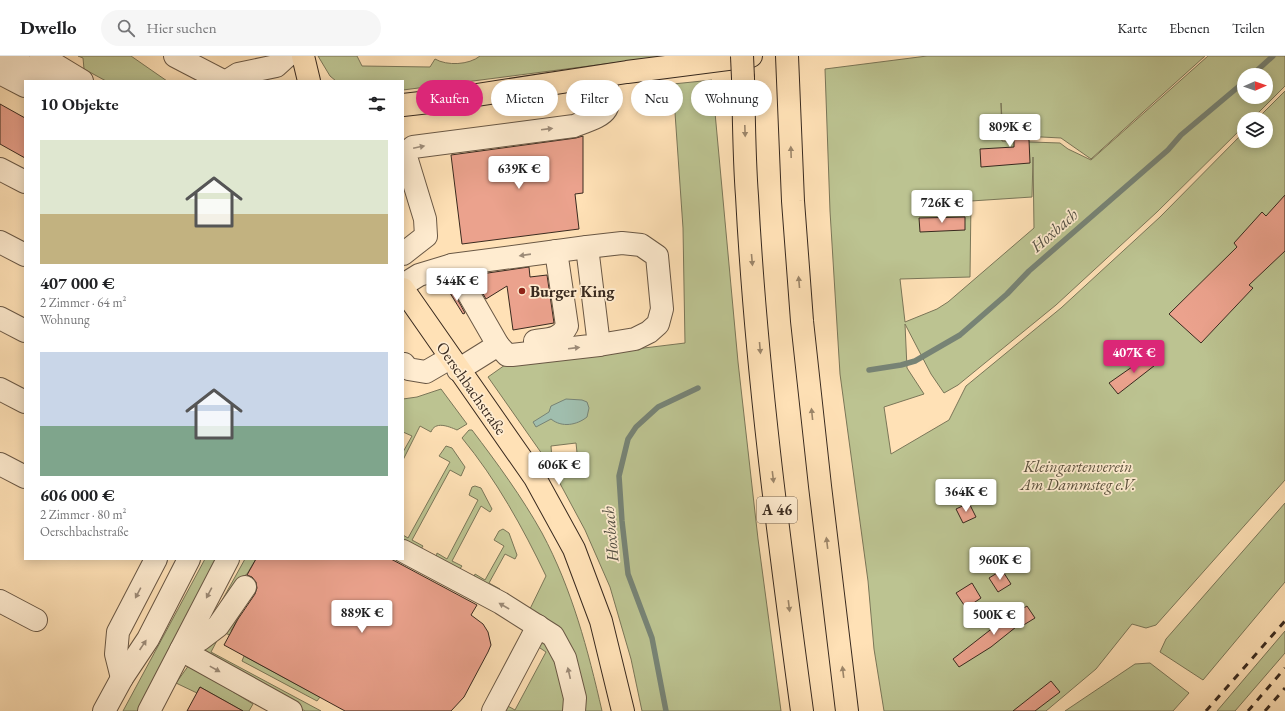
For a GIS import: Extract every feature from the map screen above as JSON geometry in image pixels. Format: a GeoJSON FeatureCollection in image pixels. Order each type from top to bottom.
{"type":"FeatureCollection","features":[{"type":"Feature","properties":{"kind":"main road"},"geometry":{"type":"LineString","coordinates":[[303,56],[309,80]]}},
{"type":"Feature","properties":{"kind":"main road","name":"A 46"},"geometry":{"type":"LineString","coordinates":[[742,56],[747,196],[756,309],[769,446],[802,711]]}},
{"type":"Feature","properties":{"kind":"main road"},"geometry":{"type":"LineString","coordinates":[[483,95],[604,76],[751,56]]}},
{"type":"Feature","properties":{"kind":"main road","name":"A 46"},"geometry":{"type":"LineString","coordinates":[[787,56],[793,201],[802,321],[821,494],[848,711]]}},
{"type":"Feature","properties":{"kind":"main road"},"geometry":{"type":"LineString","coordinates":[[404,105],[416,104]]}},
{"type":"Feature","properties":{"kind":"main road"},"geometry":{"type":"LineString","coordinates":[[404,116],[416,110]]}},
{"type":"Feature","properties":{"kind":"main road","name":"Oerschbachstraße"},"geometry":{"type":"LineString","coordinates":[[404,290],[535,478],[574,549],[601,621],[623,711]]}},
{"type":"Feature","properties":{"kind":"street"},"geometry":{"type":"LineString","coordinates":[[7,56],[49,80]]}},
{"type":"Feature","properties":{"kind":"street"},"geometry":{"type":"LineString","coordinates":[[41,56],[80,80]]}},
{"type":"Feature","properties":{"kind":"street"},"geometry":{"type":"LineString","coordinates":[[175,56],[221,80]]}},
{"type":"Feature","properties":{"kind":"street"},"geometry":{"type":"LineString","coordinates":[[229,80],[238,74],[276,66],[287,56]]}},
{"type":"Feature","properties":{"kind":"street"},"geometry":{"type":"LineString","coordinates":[[0,73],[24,85]]}},
{"type":"Feature","properties":{"kind":"street"},"geometry":{"type":"LineString","coordinates":[[404,253],[426,236],[425,219],[412,177],[407,152],[413,147],[574,126],[602,115],[609,106],[610,98],[604,76]]}},
{"type":"Feature","properties":{"kind":"street"},"geometry":{"type":"LineString","coordinates":[[0,169],[24,181]]}},
{"type":"Feature","properties":{"kind":"street"},"geometry":{"type":"LineString","coordinates":[[0,242],[24,254]]}},
{"type":"Feature","properties":{"kind":"street"},"geometry":{"type":"LineString","coordinates":[[404,284],[419,275],[452,265],[622,243],[640,245],[657,256],[662,309],[658,324],[649,332],[636,338],[599,345],[507,355],[498,345],[452,265]]}},
{"type":"Feature","properties":{"kind":"street"},"geometry":{"type":"LineString","coordinates":[[588,247],[599,345]]}},
{"type":"Feature","properties":{"kind":"street"},"geometry":{"type":"LineString","coordinates":[[404,364],[408,369],[426,372],[454,364],[498,345],[553,338],[563,334],[567,326],[556,251]]}},
{"type":"Feature","properties":{"kind":"street"},"geometry":{"type":"LineString","coordinates":[[0,318],[24,331]]}},
{"type":"Feature","properties":{"kind":"street"},"geometry":{"type":"LineString","coordinates":[[0,389],[24,401]]}},
{"type":"Feature","properties":{"kind":"street"},"geometry":{"type":"LineString","coordinates":[[0,464],[24,476]]}},
{"type":"Feature","properties":{"kind":"street"},"geometry":{"type":"LineString","coordinates":[[122,678],[116,654],[118,632],[155,560]]}},
{"type":"Feature","properties":{"kind":"street"},"geometry":{"type":"LineString","coordinates":[[104,711],[122,678],[148,640],[188,560]]}},
{"type":"Feature","properties":{"kind":"street"},"geometry":{"type":"LineString","coordinates":[[149,711],[227,560]]}},
{"type":"Feature","properties":{"kind":"street"},"geometry":{"type":"LineString","coordinates":[[404,560],[538,626],[553,636],[565,658],[575,698],[574,711]]}},
{"type":"Feature","properties":{"kind":"street"},"geometry":{"type":"LineString","coordinates":[[182,650],[201,639],[218,626],[245,587]]}},
{"type":"Feature","properties":{"kind":"street"},"geometry":{"type":"LineString","coordinates":[[0,601],[36,620]]}},
{"type":"Feature","properties":{"kind":"street"},"geometry":{"type":"LineString","coordinates":[[493,711],[538,626]]}},
{"type":"Feature","properties":{"kind":"street"},"geometry":{"type":"LineString","coordinates":[[182,650],[291,711]]}},
{"type":"Feature","properties":{"kind":"green space"},"geometry":{"type":"Polygon","coordinates":[[[78,56],[131,56],[166,80],[104,80],[84,69],[83,58],[78,56]]]}},
{"type":"Feature","properties":{"kind":"green space"},"geometry":{"type":"Polygon","coordinates":[[[318,56],[357,56],[362,66],[430,67],[435,59],[446,63],[458,64],[470,61],[480,56],[667,56],[481,80],[416,80],[416,88],[404,90],[404,80],[335,80],[330,76],[318,56]]]}},
{"type":"Feature","properties":{"kind":"green space","name":"Kleingartenverein Am Dammsteg e.V."},"geometry":{"type":"Polygon","coordinates":[[[927,56],[1205,56],[1091,159],[1061,138],[1003,135],[1001,103],[1002,141],[1060,143],[1068,149],[1091,160],[1208,56],[1285,56],[1285,86],[1273,98],[1273,68],[1237,68],[1237,104],[1267,104],[1259,112],[1237,112],[1237,133],[1157,212],[1056,305],[958,385],[944,393],[931,374],[905,324],[907,368],[924,394],[884,407],[891,454],[949,420],[966,386],[1061,308],[1160,217],[1237,139],[1237,148],[1273,148],[1273,112],[1264,112],[1285,91],[1285,480],[1156,625],[1146,628],[1132,624],[1096,669],[1046,711],[884,711],[874,649],[868,581],[840,374],[830,211],[825,69],[927,56]],[[1033,157],[1032,197],[971,201],[970,277],[900,279],[905,322],[937,309],[948,302],[1034,228],[1033,157]]]}},
{"type":"Feature","properties":{"kind":"green space"},"geometry":{"type":"Polygon","coordinates":[[[691,82],[691,116],[715,116],[738,362],[758,539],[781,711],[642,711],[631,659],[610,587],[585,530],[556,476],[579,472],[576,443],[551,446],[552,460],[547,461],[488,377],[505,365],[685,343],[683,228],[675,116],[683,116],[683,83],[691,82]]]}},
{"type":"Feature","properties":{"kind":"green space"},"geometry":{"type":"Polygon","coordinates":[[[441,389],[467,424],[457,430],[439,425],[435,426],[431,432],[420,426],[404,458],[404,450],[412,436],[404,432],[404,399],[417,397],[441,389]]]}},
{"type":"Feature","properties":{"kind":"green space"},"geometry":{"type":"Polygon","coordinates":[[[469,430],[472,430],[518,493],[553,554],[578,620],[602,711],[584,711],[528,613],[546,576],[508,504],[486,470],[462,438],[469,430]]]}},
{"type":"Feature","properties":{"kind":"green space"},"geometry":{"type":"Polygon","coordinates":[[[446,446],[452,448],[465,467],[461,476],[450,470],[412,540],[423,546],[421,549],[404,543],[404,536],[408,538],[450,462],[439,456],[446,446]]]}},
{"type":"Feature","properties":{"kind":"green space"},"geometry":{"type":"Polygon","coordinates":[[[475,486],[481,488],[492,509],[490,512],[481,506],[452,561],[462,566],[459,570],[436,558],[437,553],[447,559],[478,500],[469,495],[472,487],[475,486]]]}},
{"type":"Feature","properties":{"kind":"green space"},"geometry":{"type":"Polygon","coordinates":[[[1285,503],[1285,582],[1203,680],[1160,652],[1166,639],[1285,503]]]}},
{"type":"Feature","properties":{"kind":"green space"},"geometry":{"type":"Polygon","coordinates":[[[503,529],[509,533],[517,555],[515,559],[505,554],[489,583],[500,589],[498,591],[474,577],[475,574],[485,580],[504,546],[494,540],[499,531],[503,529]]]}},
{"type":"Feature","properties":{"kind":"green space"},"geometry":{"type":"Polygon","coordinates":[[[204,560],[223,560],[141,711],[123,711],[204,560]]]}},
{"type":"Feature","properties":{"kind":"green space"},"geometry":{"type":"Polygon","coordinates":[[[244,560],[255,560],[247,574],[238,580],[215,613],[244,560]]]}},
{"type":"Feature","properties":{"kind":"green space"},"geometry":{"type":"Polygon","coordinates":[[[245,605],[231,631],[240,641],[222,631],[211,652],[321,711],[305,711],[205,657],[202,647],[245,605]]]}},
{"type":"Feature","properties":{"kind":"green space"},"geometry":{"type":"Polygon","coordinates":[[[1285,631],[1285,653],[1235,711],[1217,711],[1285,631]]]}},
{"type":"Feature","properties":{"kind":"green space"},"geometry":{"type":"Polygon","coordinates":[[[541,639],[552,644],[567,711],[501,711],[504,704],[515,710],[546,652],[537,646],[541,639]]]}},
{"type":"Feature","properties":{"kind":"green space"},"geometry":{"type":"Polygon","coordinates":[[[244,656],[320,697],[317,701],[242,661],[244,656]]]}},
{"type":"Feature","properties":{"kind":"green space"},"geometry":{"type":"Polygon","coordinates":[[[1150,663],[1189,693],[1173,711],[1065,711],[1135,664],[1150,663]]]}},
{"type":"Feature","properties":{"kind":"green space"},"geometry":{"type":"Polygon","coordinates":[[[189,665],[253,704],[249,711],[243,711],[200,687],[197,693],[176,683],[189,665]]]}},
{"type":"Feature","properties":{"kind":"shaded area"},"geometry":{"type":"Polygon","coordinates":[[[566,399],[582,400],[587,402],[589,408],[587,417],[574,424],[560,424],[551,419],[536,427],[533,422],[549,412],[551,406],[566,399]]]}},
{"type":"Feature","properties":{"kind":"building"},"geometry":{"type":"Polygon","coordinates":[[[0,104],[24,117],[24,157],[0,144],[0,104]]]}},
{"type":"Feature","properties":{"kind":"building"},"geometry":{"type":"Polygon","coordinates":[[[1014,117],[1028,117],[1030,163],[981,167],[980,149],[1014,147],[1014,117]]]}},
{"type":"Feature","properties":{"kind":"building"},"geometry":{"type":"Polygon","coordinates":[[[583,136],[583,193],[575,194],[579,229],[462,244],[451,155],[583,136]]]}},
{"type":"Feature","properties":{"kind":"building"},"geometry":{"type":"Polygon","coordinates":[[[1285,195],[1285,251],[1249,285],[1253,288],[1201,343],[1169,314],[1237,247],[1234,243],[1262,212],[1266,216],[1285,195]]]}},
{"type":"Feature","properties":{"kind":"building"},"geometry":{"type":"Polygon","coordinates":[[[965,217],[965,230],[920,232],[919,218],[965,217]]]}},
{"type":"Feature","properties":{"kind":"building"},"geometry":{"type":"Polygon","coordinates":[[[529,267],[530,277],[547,275],[554,323],[513,330],[507,286],[486,299],[474,278],[481,274],[529,267]]]}},
{"type":"Feature","properties":{"kind":"building"},"geometry":{"type":"Polygon","coordinates":[[[453,291],[465,313],[463,314],[450,293],[453,291]]]}},
{"type":"Feature","properties":{"kind":"building"},"geometry":{"type":"Polygon","coordinates":[[[1152,353],[1159,362],[1118,394],[1109,383],[1152,353]]]}},
{"type":"Feature","properties":{"kind":"building"},"geometry":{"type":"Polygon","coordinates":[[[969,503],[976,517],[963,523],[956,509],[969,503]]]}},
{"type":"Feature","properties":{"kind":"building"},"geometry":{"type":"Polygon","coordinates":[[[255,560],[393,560],[477,605],[471,615],[483,624],[488,632],[491,645],[464,697],[451,711],[345,711],[224,645],[238,619],[255,594],[257,588],[256,582],[252,577],[247,575],[255,560]]]}},
{"type":"Feature","properties":{"kind":"building"},"geometry":{"type":"Polygon","coordinates":[[[1002,570],[1011,584],[998,592],[989,578],[1002,570]]]}},
{"type":"Feature","properties":{"kind":"building"},"geometry":{"type":"Polygon","coordinates":[[[972,583],[981,598],[966,608],[956,593],[972,583]]]}},
{"type":"Feature","properties":{"kind":"building"},"geometry":{"type":"Polygon","coordinates":[[[1027,606],[1035,618],[1022,626],[1021,623],[991,647],[959,667],[953,659],[994,627],[1027,606]]]}},
{"type":"Feature","properties":{"kind":"building"},"geometry":{"type":"Polygon","coordinates":[[[1051,681],[1060,692],[1035,711],[1013,711],[1051,681]]]}},
{"type":"Feature","properties":{"kind":"building"},"geometry":{"type":"Polygon","coordinates":[[[200,687],[243,711],[187,711],[200,687]]]}},
{"type":"Feature","properties":{"kind":"waterway","name":"Hoxbach"},"geometry":{"type":"LineString","coordinates":[[1260,68],[1273,56]]}},
{"type":"Feature","properties":{"kind":"waterway","name":"Hoxbach"},"geometry":{"type":"LineString","coordinates":[[869,370],[901,365],[915,361],[960,335],[1007,294],[1029,271],[1168,150],[1181,135],[1237,88]]}},
{"type":"Feature","properties":{"kind":"waterway","name":"Hoxbach"},"geometry":{"type":"LineString","coordinates":[[666,711],[652,638],[628,574],[619,476],[628,439],[636,427],[658,407],[698,388]]}},
{"type":"Feature","properties":{"kind":"railway"},"geometry":{"type":"LineString","coordinates":[[1206,711],[1285,621]]}},
{"type":"Feature","properties":{"kind":"railway"},"geometry":{"type":"LineString","coordinates":[[1248,711],[1285,668]]}},
{"type":"Feature","properties":{"kind":"railway"},"geometry":{"type":"LineString","coordinates":[[1265,711],[1285,688]]}},
{"type":"Feature","properties":{"kind":"place","name":"Burger King"},"geometry":{"type":"Point","coordinates":[522,291]}}]}
